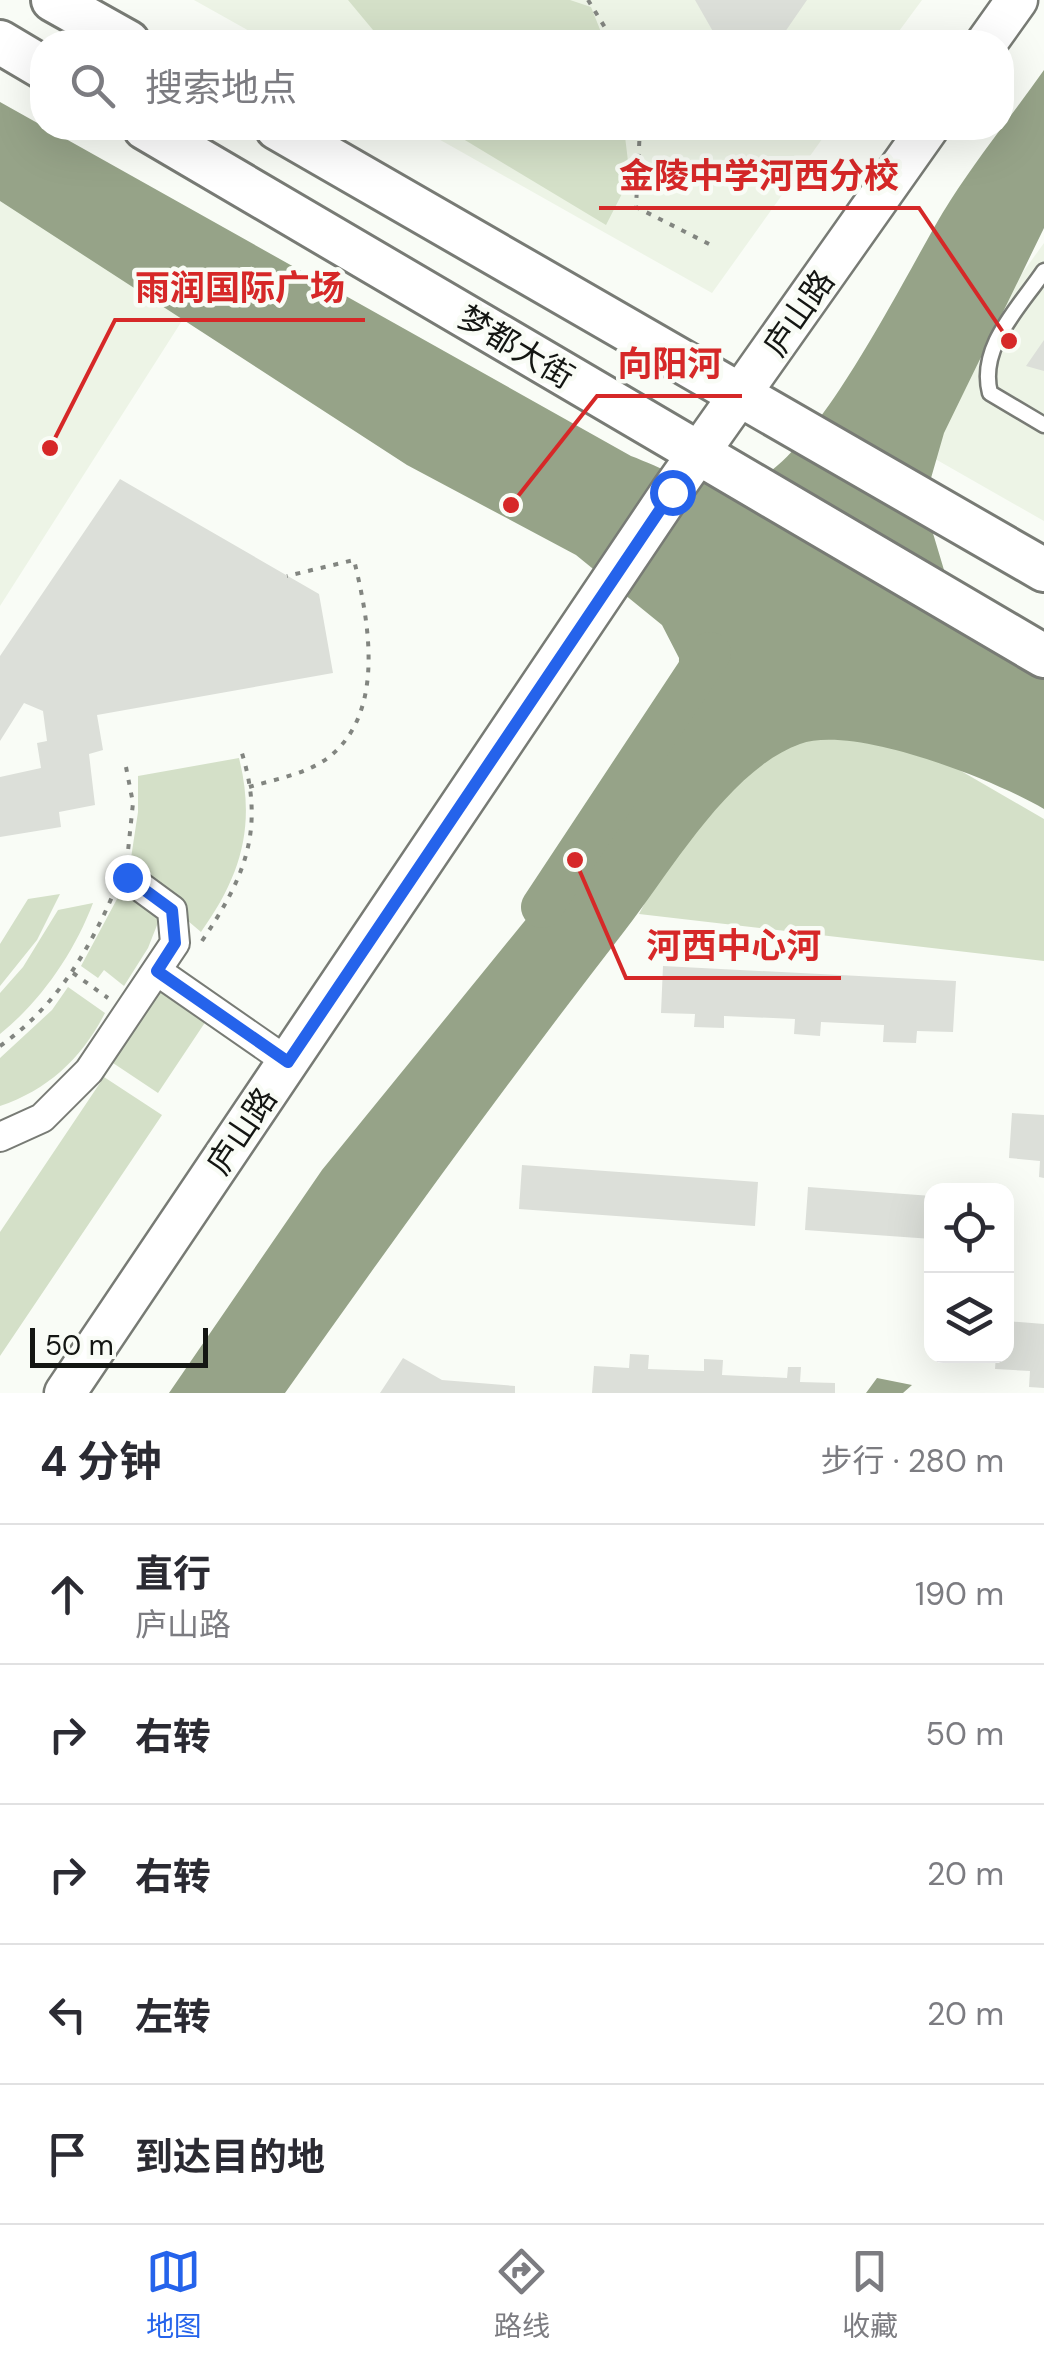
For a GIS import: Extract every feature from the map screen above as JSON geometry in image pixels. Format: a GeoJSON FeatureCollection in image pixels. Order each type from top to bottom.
{"type":"FeatureCollection","features":[{"type":"Feature","properties":{"kind":"main road"},"geometry":{"type":"LineString","coordinates":[[54,0],[107,30]]}},
{"type":"Feature","properties":{"kind":"main road"},"geometry":{"type":"LineString","coordinates":[[996,30],[1017,0]]}},
{"type":"Feature","properties":{"kind":"main road"},"geometry":{"type":"LineString","coordinates":[[0,42],[30,60]]}},
{"type":"Feature","properties":{"kind":"main road","name":"梦都大街"},"geometry":{"type":"LineString","coordinates":[[164,140],[1044,656]]}},
{"type":"Feature","properties":{"kind":"main road"},"geometry":{"type":"LineString","coordinates":[[298,140],[1044,570]]}},
{"type":"Feature","properties":{"kind":"main road","name":"庐山路"},"geometry":{"type":"LineString","coordinates":[[65,1393],[672,492],[714,462],[756,403],[920,140]]}},
{"type":"Feature","properties":{"kind":"street"},"geometry":{"type":"LineString","coordinates":[[0,1137],[42,1118],[89,1071],[128,1012],[166,977],[175,943],[172,910],[122,876]]}},
{"type":"Feature","properties":{"kind":"street"},"geometry":{"type":"LineString","coordinates":[[166,977],[288,1062]]}},
{"type":"Feature","properties":{"kind":"lane"},"geometry":{"type":"LineString","coordinates":[[1044,272],[991,350],[985,374],[990,393],[1044,426]]}},
{"type":"Feature","properties":{"kind":"path"},"geometry":{"type":"LineString","coordinates":[[588,0],[607,30]]}},
{"type":"Feature","properties":{"kind":"path"},"geometry":{"type":"LineString","coordinates":[[639,140],[636,207],[709,244]]}},
{"type":"Feature","properties":{"kind":"path"},"geometry":{"type":"LineString","coordinates":[[250,787],[294,774],[327,758],[354,732],[364,698],[368,656],[363,598],[354,560],[287,576]]}},
{"type":"Feature","properties":{"kind":"path"},"geometry":{"type":"LineString","coordinates":[[166,977],[232,896],[246,867],[251,830],[250,787],[241,750]]}},
{"type":"Feature","properties":{"kind":"path"},"geometry":{"type":"LineString","coordinates":[[0,1046],[52,1000],[73,973],[122,876],[133,803],[126,766]]}},
{"type":"Feature","properties":{"kind":"path"},"geometry":{"type":"LineString","coordinates":[[73,973],[128,1012]]}},
{"type":"Feature","properties":{"kind":"shaded area"},"geometry":{"type":"Polygon","coordinates":[[[194,0],[922,0],[900,30],[248,30],[194,0]]]}},
{"type":"Feature","properties":{"kind":"shaded area"},"geometry":{"type":"Polygon","coordinates":[[[348,0],[570,0],[591,7],[600,30],[373,30],[348,0]]]}},
{"type":"Feature","properties":{"kind":"shaded area"},"geometry":{"type":"Polygon","coordinates":[[[1044,70],[1044,228],[944,433],[927,492],[929,520],[944,570],[982,623],[1044,666],[1044,809],[960,770],[888,748],[824,740],[800,744],[774,757],[726,798],[682,852],[285,1393],[169,1393],[322,1170],[655,761],[678,711],[679,658],[662,625],[576,555],[407,465],[0,201],[0,102],[30,119],[30,140],[68,140],[631,456],[684,478],[727,487],[741,486],[769,473],[828,407],[950,201],[993,140],[1014,140],[1014,111],[1044,70]]]}},
{"type":"Feature","properties":{"kind":"shaded area"},"geometry":{"type":"Polygon","coordinates":[[[440,140],[821,140],[712,293],[440,140]]]}},
{"type":"Feature","properties":{"kind":"shaded area"},"geometry":{"type":"Polygon","coordinates":[[[465,140],[625,140],[630,178],[606,225],[465,140]]]}},
{"type":"Feature","properties":{"kind":"shaded area"},"geometry":{"type":"Polygon","coordinates":[[[0,171],[201,291],[0,606],[0,171]]]}},
{"type":"Feature","properties":{"kind":"shaded area"},"geometry":{"type":"Polygon","coordinates":[[[1044,243],[1044,521],[902,440],[1044,243]]]}},
{"type":"Feature","properties":{"kind":"shaded area"},"geometry":{"type":"Polygon","coordinates":[[[823,691],[1044,819],[1044,961],[639,914],[748,708],[823,691]]]}},
{"type":"Feature","properties":{"kind":"shaded area"},"geometry":{"type":"Polygon","coordinates":[[[239,758],[246,806],[241,849],[226,891],[201,932],[129,871],[138,812],[138,776],[239,758]]]}},
{"type":"Feature","properties":{"kind":"shaded area"},"geometry":{"type":"Polygon","coordinates":[[[124,886],[159,920],[148,948],[124,986],[104,970],[98,978],[81,966],[124,886]]]}},
{"type":"Feature","properties":{"kind":"shaded area"},"geometry":{"type":"Polygon","coordinates":[[[60,894],[37,940],[0,986],[0,944],[28,899],[60,894]]]}},
{"type":"Feature","properties":{"kind":"shaded area"},"geometry":{"type":"Polygon","coordinates":[[[93,903],[55,975],[0,1034],[0,993],[23,967],[58,910],[93,903]]]}},
{"type":"Feature","properties":{"kind":"shaded area"},"geometry":{"type":"Polygon","coordinates":[[[68,987],[105,1013],[96,1029],[62,1070],[33,1091],[0,1106],[0,1058],[52,1010],[68,987]]]}},
{"type":"Feature","properties":{"kind":"shaded area"},"geometry":{"type":"Polygon","coordinates":[[[157,990],[206,1021],[158,1093],[110,1061],[157,990]]]}},
{"type":"Feature","properties":{"kind":"shaded area"},"geometry":{"type":"Polygon","coordinates":[[[104,1077],[162,1115],[0,1356],[0,1232],[104,1077]]]}},
{"type":"Feature","properties":{"kind":"shaded area"},"geometry":{"type":"Polygon","coordinates":[[[877,1378],[912,1385],[903,1393],[866,1393],[877,1378]]]}},
{"type":"Feature","properties":{"kind":"building"},"geometry":{"type":"Polygon","coordinates":[[[695,0],[807,0],[786,30],[712,30],[695,0]]]}},
{"type":"Feature","properties":{"kind":"building"},"geometry":{"type":"Polygon","coordinates":[[[1044,340],[1044,371],[1026,366],[1044,340]]]}},
{"type":"Feature","properties":{"kind":"building"},"geometry":{"type":"Polygon","coordinates":[[[120,479],[319,594],[333,673],[97,715],[103,750],[89,754],[95,805],[59,812],[61,827],[0,837],[0,777],[41,768],[37,743],[47,741],[43,711],[24,703],[0,741],[0,656],[120,479]]]}},
{"type":"Feature","properties":{"kind":"building"},"geometry":{"type":"Polygon","coordinates":[[[663,966],[956,981],[953,1032],[917,1031],[916,1043],[883,1042],[884,1025],[821,1022],[820,1036],[794,1034],[795,1019],[724,1016],[724,1028],[694,1027],[695,1014],[661,1013],[663,966]]]}},
{"type":"Feature","properties":{"kind":"building"},"geometry":{"type":"Polygon","coordinates":[[[1012,1113],[1044,1115],[1044,1178],[1039,1177],[1040,1161],[1009,1158],[1012,1113]]]}},
{"type":"Feature","properties":{"kind":"building"},"geometry":{"type":"Polygon","coordinates":[[[522,1165],[758,1182],[755,1226],[519,1209],[522,1165]]]}},
{"type":"Feature","properties":{"kind":"building"},"geometry":{"type":"Polygon","coordinates":[[[808,1187],[924,1195],[924,1238],[805,1230],[808,1187]]]}},
{"type":"Feature","properties":{"kind":"building"},"geometry":{"type":"Polygon","coordinates":[[[1014,1322],[1044,1324],[1044,1388],[1029,1387],[1030,1371],[995,1369],[995,1363],[1014,1363],[1014,1322]]]}},
{"type":"Feature","properties":{"kind":"building"},"geometry":{"type":"Polygon","coordinates":[[[630,1354],[649,1355],[648,1369],[704,1371],[704,1359],[723,1360],[722,1375],[787,1378],[788,1367],[801,1367],[800,1382],[835,1383],[835,1393],[592,1393],[594,1366],[629,1368],[630,1354]]]}},
{"type":"Feature","properties":{"kind":"building"},"geometry":{"type":"Polygon","coordinates":[[[403,1358],[442,1380],[515,1386],[515,1393],[380,1393],[403,1358]]]}},
{"type":"Feature","properties":{"kind":"waterway"},"geometry":{"type":"LineString","coordinates":[[542,907],[710,653]]}},
{"type":"Feature","properties":{"kind":"place","name":"金陵中学河西分校"},"geometry":{"type":"Point","coordinates":[1009,341]}},
{"type":"Feature","properties":{"kind":"place","name":"雨润国际广场"},"geometry":{"type":"Point","coordinates":[50,448]}},
{"type":"Feature","properties":{"kind":"place","name":"向阳河"},"geometry":{"type":"Point","coordinates":[511,505]}},
{"type":"Feature","properties":{"kind":"place","name":"河西中心河"},"geometry":{"type":"Point","coordinates":[575,860]}},
{"type":"Feature","properties":{"kind":"route"},"geometry":{"type":"LineString","coordinates":[[127,877],[172,910],[177,926],[175,943],[157,971],[288,1062],[672,492]]}}]}
